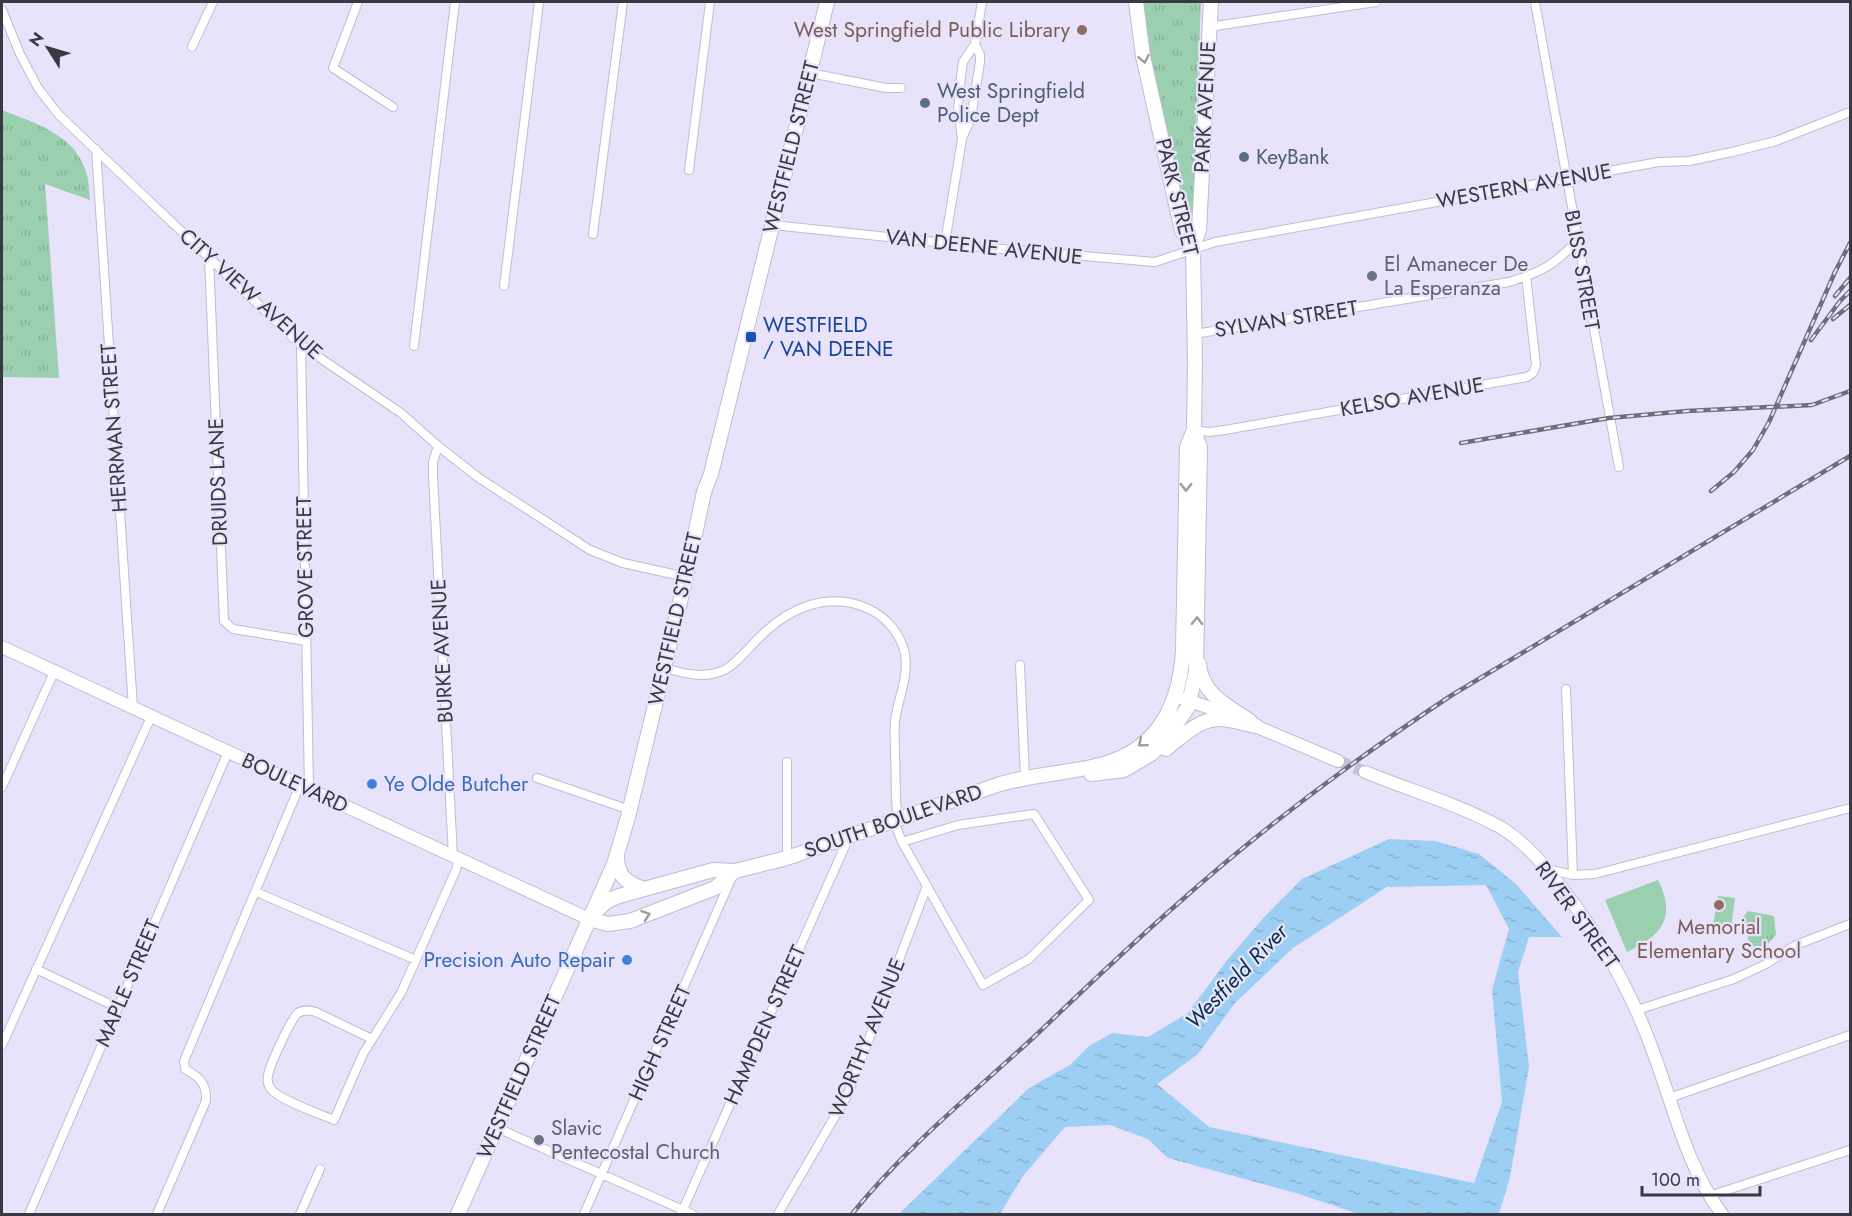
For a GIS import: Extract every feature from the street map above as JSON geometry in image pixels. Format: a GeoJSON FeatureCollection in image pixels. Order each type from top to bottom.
{"type":"FeatureCollection","features":[{"type":"Feature","properties":{"kind":"main road","name":"WESTFIELD STREET"},"geometry":{"type":"LineString","coordinates":[[458,1215],[617,857],[686,577],[704,492],[711,474],[827,2]]}},
{"type":"Feature","properties":{"kind":"main road","name":"PARK STREET"},"geometry":{"type":"LineString","coordinates":[[1133,2],[1182,231],[1193,248],[1194,430],[1200,448],[1197,646],[1196,671],[1190,699]]}},
{"type":"Feature","properties":{"kind":"main road","name":"PARK AVENUE"},"geometry":{"type":"LineString","coordinates":[[1193,248],[1199,230],[1210,2]]}},
{"type":"Feature","properties":{"kind":"main road","name":"PARK STREET"},"geometry":{"type":"LineString","coordinates":[[1175,696],[1180,683],[1183,651],[1187,447],[1194,430]]}},
{"type":"Feature","properties":{"kind":"main road"},"geometry":{"type":"LineString","coordinates":[[1197,646],[1199,669],[1205,684],[1222,704],[1256,726]]}},
{"type":"Feature","properties":{"kind":"main road","name":"BOULEVARD"},"geometry":{"type":"LineString","coordinates":[[2,647],[589,919]]}},
{"type":"Feature","properties":{"kind":"main road"},"geometry":{"type":"LineString","coordinates":[[1175,696],[1190,699],[1338,760]]}},
{"type":"Feature","properties":{"kind":"main road","name":"SOUTH BOULEVARD"},"geometry":{"type":"LineString","coordinates":[[589,919],[607,901],[619,896],[713,870],[735,871],[787,858],[1025,777],[1105,764],[1129,753],[1157,729],[1168,713],[1175,696]]}},
{"type":"Feature","properties":{"kind":"main road","name":"SOUTH BOULEVARD"},"geometry":{"type":"LineString","coordinates":[[1051,773],[1095,774],[1124,770],[1150,754],[1164,742],[1179,722],[1190,699]]}},
{"type":"Feature","properties":{"kind":"main road"},"geometry":{"type":"LineString","coordinates":[[1124,770],[1144,763],[1209,720],[1226,720],[1256,726]]}},
{"type":"Feature","properties":{"kind":"main road","name":"RIVER STREET"},"geometry":{"type":"LineString","coordinates":[[1365,772],[1455,807],[1500,828],[1512,836],[1546,869],[1605,948],[1637,1010],[1687,1152],[1709,1196],[1722,1215]]}},
{"type":"Feature","properties":{"kind":"main road"},"geometry":{"type":"LineString","coordinates":[[617,857],[617,867],[621,875],[644,889]]}},
{"type":"Feature","properties":{"kind":"main road","name":"SOUTH BOULEVARD"},"geometry":{"type":"LineString","coordinates":[[589,919],[608,924],[630,921],[715,888],[735,871]]}},
{"type":"Feature","properties":{"kind":"street"},"geometry":{"type":"LineString","coordinates":[[192,47],[213,2]]}},
{"type":"Feature","properties":{"kind":"street"},"geometry":{"type":"LineString","coordinates":[[358,2],[333,68],[393,107]]}},
{"type":"Feature","properties":{"kind":"street"},"geometry":{"type":"LineString","coordinates":[[414,346],[455,2]]}},
{"type":"Feature","properties":{"kind":"street"},"geometry":{"type":"LineString","coordinates":[[504,286],[539,2]]}},
{"type":"Feature","properties":{"kind":"street"},"geometry":{"type":"LineString","coordinates":[[593,234],[623,2]]}},
{"type":"Feature","properties":{"kind":"street"},"geometry":{"type":"LineString","coordinates":[[689,170],[710,2]]}},
{"type":"Feature","properties":{"kind":"street"},"geometry":{"type":"LineString","coordinates":[[962,139],[958,109],[963,62],[975,44],[982,2]]}},
{"type":"Feature","properties":{"kind":"street"},"geometry":{"type":"LineString","coordinates":[[1209,27],[1376,2]]}},
{"type":"Feature","properties":{"kind":"street","name":"BLISS STREET"},"geometry":{"type":"LineString","coordinates":[[1535,2],[1619,467]]}},
{"type":"Feature","properties":{"kind":"street","name":"CITY VIEW AVENUE"},"geometry":{"type":"LineString","coordinates":[[2,10],[20,54],[38,88],[59,115],[301,345],[401,413],[479,478],[590,550],[623,563],[686,577]]}},
{"type":"Feature","properties":{"kind":"street"},"geometry":{"type":"LineString","coordinates":[[945,243],[962,139],[971,118],[980,62],[980,55],[975,44]]}},
{"type":"Feature","properties":{"kind":"street"},"geometry":{"type":"LineString","coordinates":[[810,72],[886,88],[901,88]]}},
{"type":"Feature","properties":{"kind":"street","name":"WESTERN AVENUE"},"geometry":{"type":"LineString","coordinates":[[1193,248],[1215,242],[1659,162],[1689,160],[1732,152],[1776,141],[1851,112]]}},
{"type":"Feature","properties":{"kind":"street","name":"HERRMAN STREET"},"geometry":{"type":"LineString","coordinates":[[96,149],[133,708]]}},
{"type":"Feature","properties":{"kind":"street","name":"VAN DEENE AVENUE"},"geometry":{"type":"LineString","coordinates":[[773,225],[1149,263],[1193,248]]}},
{"type":"Feature","properties":{"kind":"street","name":"SYLVAN STREET"},"geometry":{"type":"LineString","coordinates":[[1195,334],[1495,285],[1551,266],[1578,240]]}},
{"type":"Feature","properties":{"kind":"street","name":"DRUIDS LANE"},"geometry":{"type":"LineString","coordinates":[[209,256],[224,621],[234,629],[306,641]]}},
{"type":"Feature","properties":{"kind":"street","name":"KELSO AVENUE"},"geometry":{"type":"LineString","coordinates":[[1194,430],[1209,432],[1225,430],[1527,377],[1533,373],[1536,365],[1526,276]]}},
{"type":"Feature","properties":{"kind":"street","name":"GROVE STREET"},"geometry":{"type":"LineString","coordinates":[[301,345],[306,641],[304,787]]}},
{"type":"Feature","properties":{"kind":"street","name":"BURKE AVENUE"},"geometry":{"type":"LineString","coordinates":[[438,446],[433,462],[433,476],[456,857]]}},
{"type":"Feature","properties":{"kind":"street"},"geometry":{"type":"LineString","coordinates":[[664,668],[696,675],[712,674],[724,670],[734,664],[778,620],[814,603],[849,603],[877,614],[898,635],[905,658],[905,675],[894,727],[897,812],[894,821],[902,842],[983,985],[1029,959],[1089,900],[1034,814],[958,825],[902,842]]}},
{"type":"Feature","properties":{"kind":"street"},"geometry":{"type":"LineString","coordinates":[[1020,665],[1025,777]]}},
{"type":"Feature","properties":{"kind":"street"},"geometry":{"type":"LineString","coordinates":[[2,786],[54,672]]}},
{"type":"Feature","properties":{"kind":"street"},"geometry":{"type":"LineString","coordinates":[[1566,688],[1573,875]]}},
{"type":"Feature","properties":{"kind":"street"},"geometry":{"type":"LineString","coordinates":[[2,1045],[151,717]]}},
{"type":"Feature","properties":{"kind":"street","name":"MAPLE STREET"},"geometry":{"type":"LineString","coordinates":[[29,1215],[228,752]]}},
{"type":"Feature","properties":{"kind":"street"},"geometry":{"type":"LineString","coordinates":[[787,762],[787,858]]}},
{"type":"Feature","properties":{"kind":"street"},"geometry":{"type":"LineString","coordinates":[[537,778],[630,810]]}},
{"type":"Feature","properties":{"kind":"street"},"geometry":{"type":"LineString","coordinates":[[157,1215],[205,1105],[204,1084],[200,1078],[184,1067],[184,1061],[256,892],[304,787]]}},
{"type":"Feature","properties":{"kind":"street"},"geometry":{"type":"LineString","coordinates":[[1546,869],[1573,875],[1595,874],[1851,808]]}},
{"type":"Feature","properties":{"kind":"street","name":"HAMPDEN STREET"},"geometry":{"type":"LineString","coordinates":[[682,1213],[849,836]]}},
{"type":"Feature","properties":{"kind":"street"},"geometry":{"type":"LineString","coordinates":[[372,1039],[310,1010],[301,1011],[291,1022],[269,1072],[270,1087],[279,1096],[334,1120],[372,1039],[395,1004],[416,960],[456,870],[456,857]]}},
{"type":"Feature","properties":{"kind":"street","name":"HIGH STREET"},"geometry":{"type":"LineString","coordinates":[[584,1215],[735,871]]}},
{"type":"Feature","properties":{"kind":"street","name":"WORTHY AVENUE"},"geometry":{"type":"LineString","coordinates":[[778,1215],[848,1094],[927,886]]}},
{"type":"Feature","properties":{"kind":"street"},"geometry":{"type":"LineString","coordinates":[[256,892],[416,960]]}},
{"type":"Feature","properties":{"kind":"street"},"geometry":{"type":"LineString","coordinates":[[1637,1010],[1734,979],[1766,964],[1796,945],[1851,924]]}},
{"type":"Feature","properties":{"kind":"street"},"geometry":{"type":"LineString","coordinates":[[36,969],[118,1008]]}},
{"type":"Feature","properties":{"kind":"street"},"geometry":{"type":"LineString","coordinates":[[1669,1098],[1851,1035]]}},
{"type":"Feature","properties":{"kind":"street"},"geometry":{"type":"LineString","coordinates":[[496,1128],[682,1213],[692,1215]]}},
{"type":"Feature","properties":{"kind":"street"},"geometry":{"type":"LineString","coordinates":[[1709,1196],[1851,1150]]}},
{"type":"Feature","properties":{"kind":"street"},"geometry":{"type":"LineString","coordinates":[[300,1215],[320,1170]]}},
{"type":"Feature","properties":{"kind":"green space"},"geometry":{"type":"Polygon","coordinates":[[[1142,2],[1201,2],[1192,229],[1188,230],[1147,47],[1142,2]]]}},
{"type":"Feature","properties":{"kind":"green space"},"geometry":{"type":"Polygon","coordinates":[[[2,110],[40,125],[63,139],[81,159],[88,179],[90,200],[45,184],[59,378],[2,377],[2,110]]]}},
{"type":"Feature","properties":{"kind":"green space"},"geometry":{"type":"Polygon","coordinates":[[[1658,880],[1664,893],[1666,915],[1657,932],[1627,952],[1605,900],[1658,880]]]}},
{"type":"Feature","properties":{"kind":"green space"},"geometry":{"type":"Polygon","coordinates":[[[1718,896],[1735,898],[1731,928],[1713,925],[1718,896]]]}},
{"type":"Feature","properties":{"kind":"green space"},"geometry":{"type":"Polygon","coordinates":[[[1748,911],[1774,916],[1776,935],[1766,946],[1752,951],[1742,919],[1748,911]]]}},
{"type":"Feature","properties":{"kind":"water","name":"Westfield River"},"geometry":{"type":"Polygon","coordinates":[[[1389,839],[1435,841],[1479,854],[1516,884],[1562,937],[1529,937],[1518,972],[1529,1067],[1510,1177],[1499,1214],[1359,1214],[1296,1193],[1168,1158],[1148,1139],[1110,1125],[1065,1127],[1023,1176],[1000,1214],[899,1214],[1029,1088],[1070,1065],[1089,1046],[1112,1033],[1148,1037],[1188,1013],[1228,959],[1266,915],[1302,879],[1389,839]],[[1486,885],[1387,887],[1293,948],[1235,1003],[1198,1054],[1157,1084],[1209,1127],[1474,1183],[1502,1102],[1492,990],[1509,929],[1486,885]]]}},
{"type":"Feature","properties":{"kind":"tunnel"},"geometry":{"type":"LineString","coordinates":[[1338,761],[1365,772]]}},
{"type":"Feature","properties":{"kind":"railway"},"geometry":{"type":"LineString","coordinates":[[1711,491],[1734,472],[1753,450],[1769,422],[1850,243]]}},
{"type":"Feature","properties":{"kind":"railway"},"geometry":{"type":"LineString","coordinates":[[1835,296],[1850,278]]}},
{"type":"Feature","properties":{"kind":"railway"},"geometry":{"type":"LineString","coordinates":[[1811,340],[1850,291]]}},
{"type":"Feature","properties":{"kind":"railway"},"geometry":{"type":"LineString","coordinates":[[1833,319],[1850,305]]}},
{"type":"Feature","properties":{"kind":"railway"},"geometry":{"type":"LineString","coordinates":[[1461,443],[1609,418],[1687,411],[1812,405],[1850,391]]}},
{"type":"Feature","properties":{"kind":"railway"},"geometry":{"type":"LineString","coordinates":[[852,1214],[917,1144],[1138,939],[1240,850],[1309,796],[1452,695],[1850,456]]}},
{"type":"Feature","properties":{"kind":"place","name":"West Springfield Public Library"},"geometry":{"type":"Point","coordinates":[1082,30]}},
{"type":"Feature","properties":{"kind":"place","name":"West Springfield Police Dept"},"geometry":{"type":"Point","coordinates":[925,103]}},
{"type":"Feature","properties":{"kind":"place","name":"KeyBank"},"geometry":{"type":"Point","coordinates":[1244,157]}},
{"type":"Feature","properties":{"kind":"place","name":"El Amanecer De La Esperanza"},"geometry":{"type":"Point","coordinates":[1372,276]}},
{"type":"Feature","properties":{"kind":"place","name":"WESTFIELD / VAN DEENE"},"geometry":{"type":"Point","coordinates":[751,337]}},
{"type":"Feature","properties":{"kind":"place","name":"Ye Olde Butcher"},"geometry":{"type":"Point","coordinates":[372,784]}},
{"type":"Feature","properties":{"kind":"place","name":"Memorial Elementary School"},"geometry":{"type":"Point","coordinates":[1719,905]}},
{"type":"Feature","properties":{"kind":"place","name":"Precision Auto Repair"},"geometry":{"type":"Point","coordinates":[627,960]}},
{"type":"Feature","properties":{"kind":"place","name":"Slavic Pentecostal Church"},"geometry":{"type":"Point","coordinates":[539,1140]}}]}
